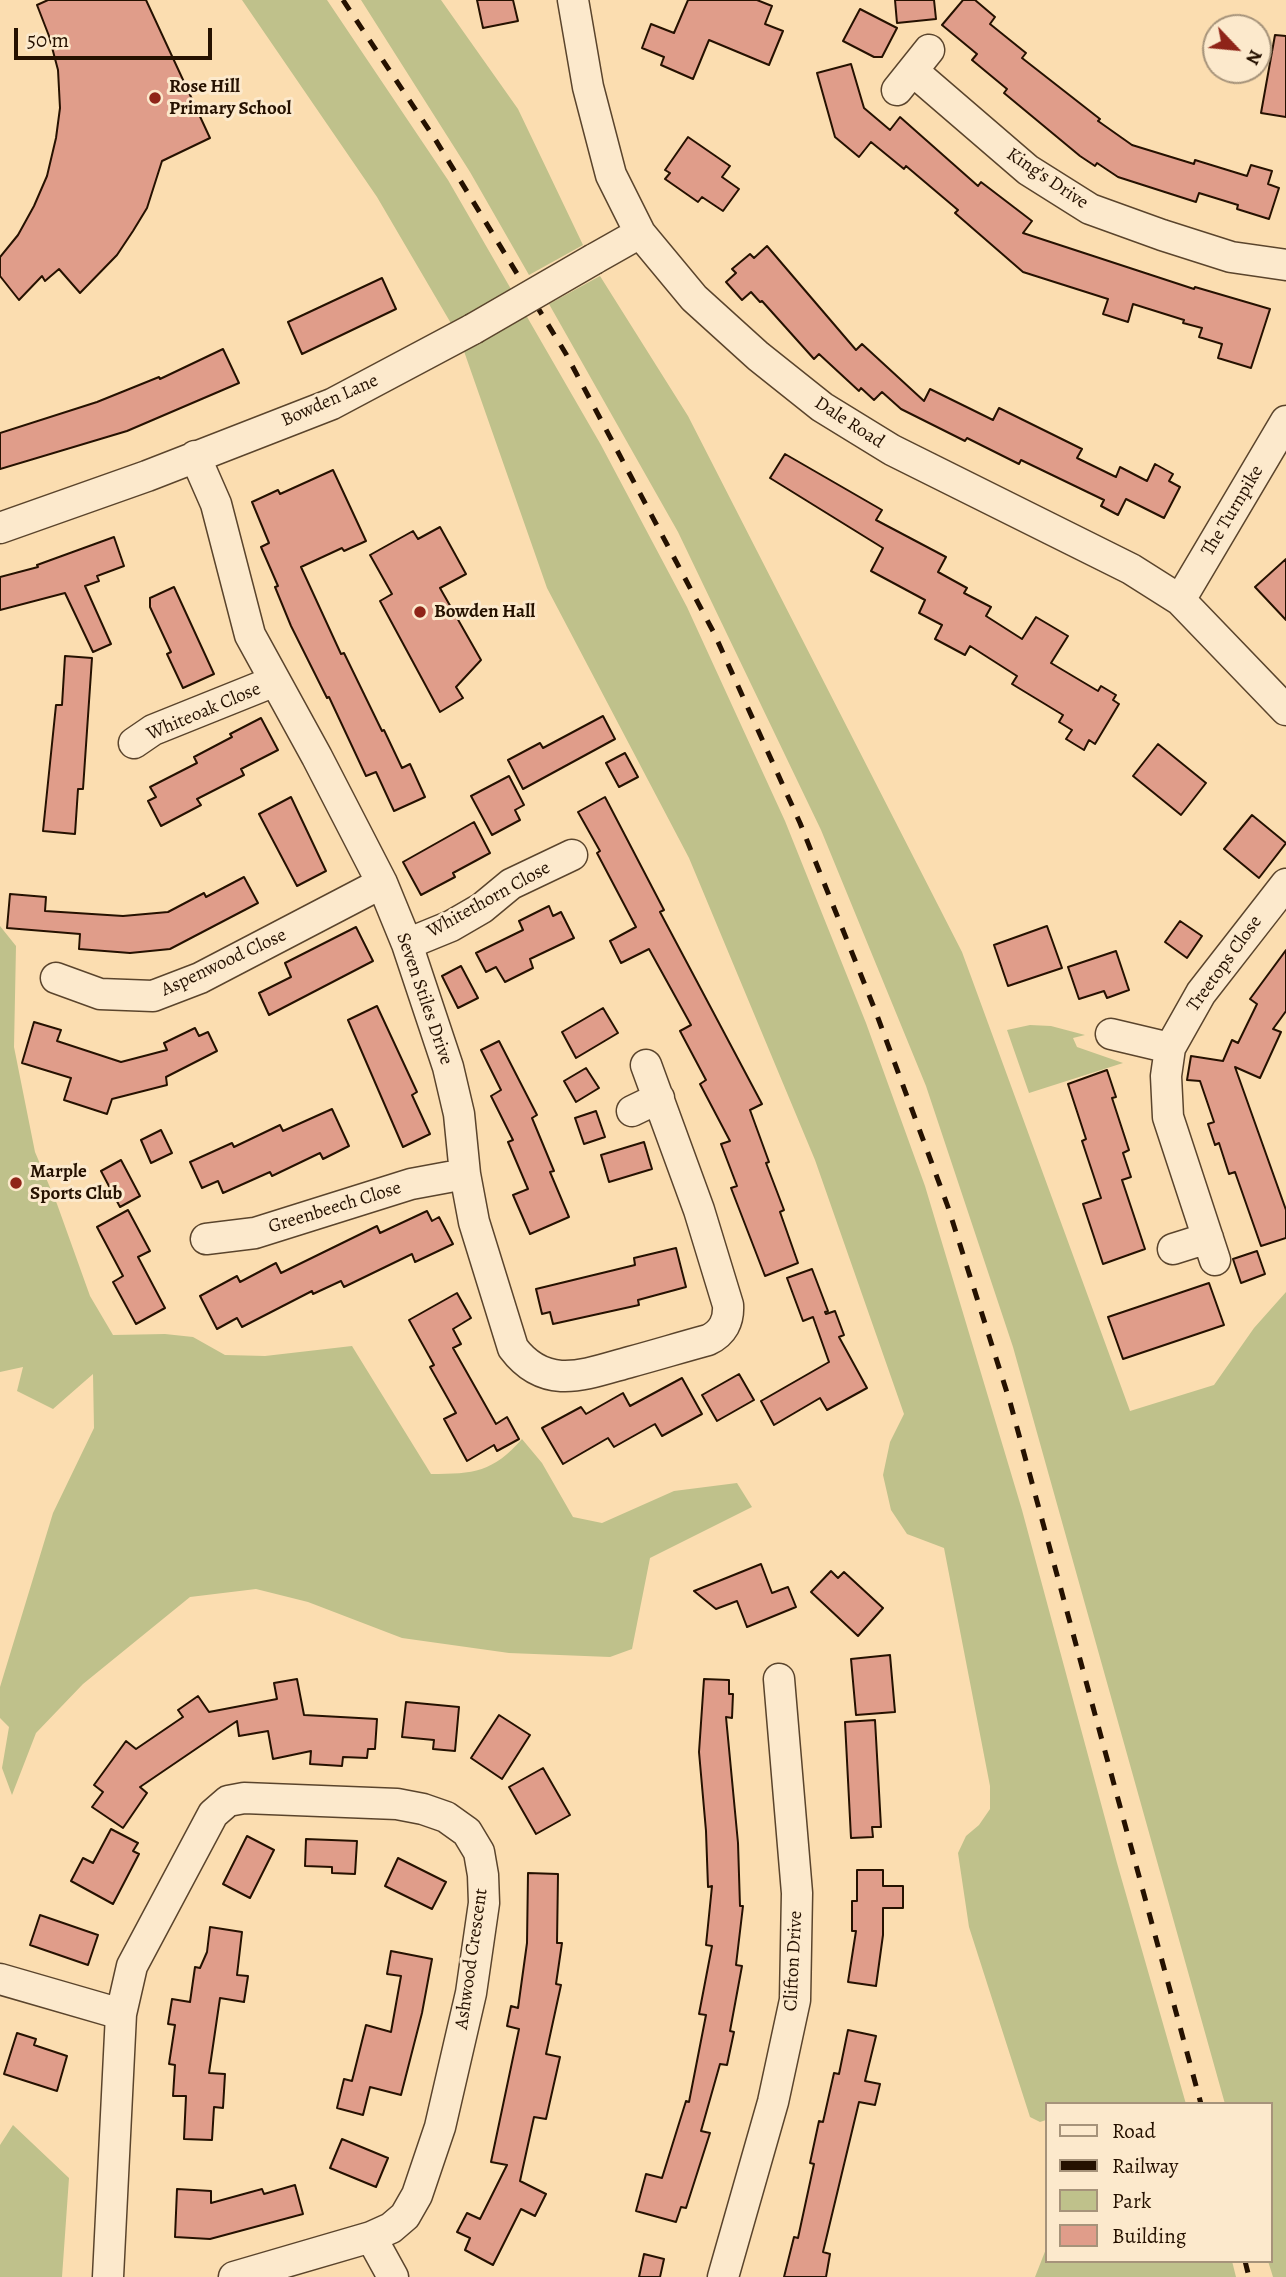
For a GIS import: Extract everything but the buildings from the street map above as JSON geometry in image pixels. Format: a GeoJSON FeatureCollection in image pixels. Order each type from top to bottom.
{"type":"FeatureCollection","features":[{"type":"Feature","properties":{"kind":"street","name":"Dale Road"},"geometry":{"type":"LineString","coordinates":[[573,0],[588,87],[611,175],[639,233],[694,298],[758,356],[822,407],[892,450],[1131,569],[1180,600],[1286,710]]}},
{"type":"Feature","properties":{"kind":"street","name":"King's Drive"},"geometry":{"type":"LineString","coordinates":[[913,70],[1028,170],[1090,209],[1231,257],[1286,265]]}},
{"type":"Feature","properties":{"kind":"street","name":"Bowden Lane"},"geometry":{"type":"LineString","coordinates":[[0,528],[147,476],[332,404],[473,329],[639,233]]}},
{"type":"Feature","properties":{"kind":"street","name":"The Turnpike"},"geometry":{"type":"LineString","coordinates":[[1180,600],[1286,421]]}},
{"type":"Feature","properties":{"kind":"street","name":"Seven Stiles Drive"},"geometry":{"type":"LineString","coordinates":[[195,456],[216,504],[250,635],[382,883],[407,944],[448,1067],[459,1114],[465,1174],[474,1222],[513,1348],[522,1360],[535,1370],[578,1377],[708,1340],[731,1330],[728,1305],[699,1210],[646,1065]]}},
{"type":"Feature","properties":{"kind":"street","name":"Whiteoak Close"},"geometry":{"type":"LineString","coordinates":[[134,743],[153,730],[275,681]]}},
{"type":"Feature","properties":{"kind":"street","name":"Whitethorn Close"},"geometry":{"type":"LineString","coordinates":[[407,944],[451,926],[482,908],[511,884],[571,853]]}},
{"type":"Feature","properties":{"kind":"street","name":"Aspenwood Close"},"geometry":{"type":"LineString","coordinates":[[56,978],[100,993],[153,996],[200,978],[382,883]]}},
{"type":"Feature","properties":{"kind":"street","name":"Treetops Close"},"geometry":{"type":"LineString","coordinates":[[1173,1249],[1211,1249],[1168,1117],[1166,1076],[1170,1048],[1201,993],[1286,884]]}},
{"type":"Feature","properties":{"kind":"street"},"geometry":{"type":"LineString","coordinates":[[1111,1034],[1170,1048]]}},
{"type":"Feature","properties":{"kind":"street"},"geometry":{"type":"LineString","coordinates":[[632,1111],[659,1098]]}},
{"type":"Feature","properties":{"kind":"street","name":"Greenbeech Close"},"geometry":{"type":"LineString","coordinates":[[198,1238],[255,1233],[411,1184],[465,1174]]}},
{"type":"Feature","properties":{"kind":"street","name":"Clifton Drive"},"geometry":{"type":"LineString","coordinates":[[723,2277],[773,2102],[795,2000],[797,1893],[779,1679]]}},
{"type":"Feature","properties":{"kind":"street","name":"Ashwood Crescent"},"geometry":{"type":"LineString","coordinates":[[108,2277],[121,2014],[132,1966],[213,1814],[228,1801],[244,1798],[397,1804],[446,1817],[467,1832],[479,1852],[484,1903],[471,1993],[443,2114],[417,2195],[405,2216],[391,2228],[371,2237],[234,2277]]}},
{"type":"Feature","properties":{"kind":"street"},"geometry":{"type":"LineString","coordinates":[[0,1979],[121,2014]]}},
{"type":"Feature","properties":{"kind":"street"},"geometry":{"type":"LineString","coordinates":[[371,2237],[393,2277]]}},
{"type":"Feature","properties":{"kind":"green space"},"geometry":{"type":"Polygon","coordinates":[[[242,0],[327,0],[448,180],[601,445],[687,607],[785,821],[866,1023],[925,1186],[1022,1510],[1117,1863],[1185,2102],[1044,2102],[1044,2121],[1040,2122],[1030,2117],[969,1927],[958,1853],[966,1836],[979,1825],[990,1809],[990,1786],[944,1548],[907,1534],[891,1510],[883,1475],[890,1442],[904,1414],[815,1160],[689,858],[547,588],[459,337],[377,197],[242,0]]]}},
{"type":"Feature","properties":{"kind":"green space"},"geometry":{"type":"Polygon","coordinates":[[[361,0],[441,0],[518,109],[583,245],[529,275],[470,172],[361,0]]]}},
{"type":"Feature","properties":{"kind":"green space"},"geometry":{"type":"Polygon","coordinates":[[[600,276],[688,416],[962,952],[1130,1411],[1214,1385],[1254,1328],[1286,1292],[1286,2277],[1273,2277],[1269,2263],[1272,2263],[1272,2102],[1224,2102],[1013,1347],[926,1086],[821,830],[678,532],[549,304],[600,276]]]}},
{"type":"Feature","properties":{"kind":"green space"},"geometry":{"type":"Polygon","coordinates":[[[0,926],[16,946],[14,1047],[35,1152],[90,1296],[113,1335],[165,1334],[193,1337],[225,1355],[265,1356],[352,1346],[431,1474],[482,1469],[502,1458],[522,1439],[542,1463],[573,1517],[602,1523],[674,1491],[737,1483],[752,1507],[650,1558],[632,1649],[610,1657],[509,1653],[402,1638],[308,1602],[256,1589],[190,1597],[83,1684],[36,1733],[12,1795],[2,1768],[9,1727],[0,1718],[0,1687],[53,1513],[94,1428],[93,1374],[53,1409],[17,1391],[23,1367],[0,1372],[0,926]]]}},
{"type":"Feature","properties":{"kind":"green space"},"geometry":{"type":"Polygon","coordinates":[[[1030,1025],[1051,1026],[1085,1035],[1073,1038],[1077,1047],[1123,1063],[1029,1093],[1007,1030],[1030,1025]]]}},
{"type":"Feature","properties":{"kind":"green space"},"geometry":{"type":"Polygon","coordinates":[[[13,2125],[69,2178],[62,2277],[0,2277],[0,2145],[13,2125]]]}},
{"type":"Feature","properties":{"kind":"green space"},"geometry":{"type":"Polygon","coordinates":[[[1044,2254],[1044,2263],[1232,2263],[1236,2277],[1035,2277],[1044,2254]]]}},
{"type":"Feature","properties":{"kind":"railway"},"geometry":{"type":"LineString","coordinates":[[343,0],[435,139],[566,354],[714,633],[800,823],[875,1010],[948,1207],[1010,1402],[1200,2102]]}},
{"type":"Feature","properties":{"kind":"railway"},"geometry":{"type":"LineString","coordinates":[[1246,2263],[1249,2277]]}},
{"type":"Feature","properties":{"kind":"place","name":"Rose Hill Primary School"},"geometry":{"type":"Point","coordinates":[155,98]}},
{"type":"Feature","properties":{"kind":"place","name":"Bowden Hall"},"geometry":{"type":"Point","coordinates":[420,612]}},
{"type":"Feature","properties":{"kind":"place","name":"Marple Sports Club"},"geometry":{"type":"Point","coordinates":[16,1183]}}]}
